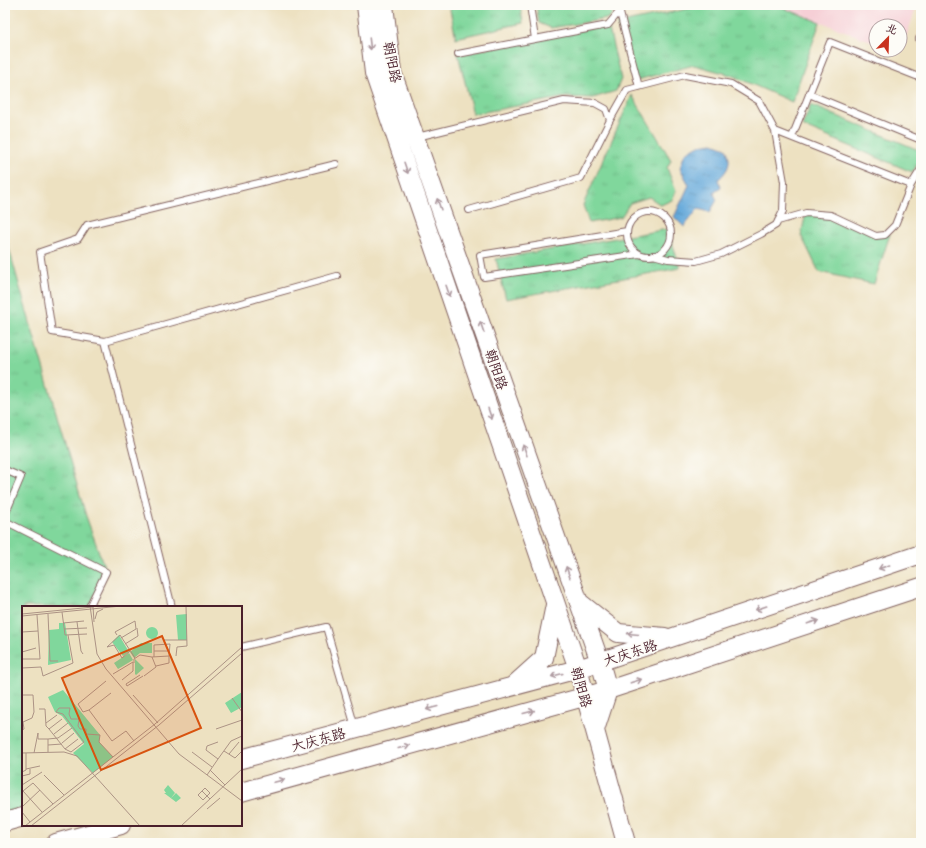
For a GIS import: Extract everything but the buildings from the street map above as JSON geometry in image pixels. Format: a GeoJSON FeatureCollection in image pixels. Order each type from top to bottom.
{"type":"FeatureCollection","features":[{"type":"Feature","properties":{"kind":"main road","name":"朝阳路"},"geometry":{"type":"LineString","coordinates":[[366,5],[374,73],[578,669],[626,843]]}},
{"type":"Feature","properties":{"kind":"main road","name":"朝阳路"},"geometry":{"type":"LineString","coordinates":[[384,5],[392,72],[600,662],[608,690],[595,730]]}},
{"type":"Feature","properties":{"kind":"main road","name":"大庆东路"},"geometry":{"type":"LineString","coordinates":[[242,759],[578,669],[921,554]]}},
{"type":"Feature","properties":{"kind":"main road","name":"大庆东路"},"geometry":{"type":"LineString","coordinates":[[242,792],[608,690],[921,587]]}},
{"type":"Feature","properties":{"kind":"main road"},"geometry":{"type":"LineString","coordinates":[[579,602],[618,633],[672,638]]}},
{"type":"Feature","properties":{"kind":"main road"},"geometry":{"type":"LineString","coordinates":[[513,686],[544,658],[555,604]]}},
{"type":"Feature","properties":{"kind":"main road"},"geometry":{"type":"LineString","coordinates":[[5,822],[22,817]]}},
{"type":"Feature","properties":{"kind":"main road"},"geometry":{"type":"LineString","coordinates":[[56,843],[117,826]]}},
{"type":"Feature","properties":{"kind":"lane"},"geometry":{"type":"LineString","coordinates":[[530,5],[535,39]]}},
{"type":"Feature","properties":{"kind":"lane"},"geometry":{"type":"LineString","coordinates":[[618,5],[639,87]]}},
{"type":"Feature","properties":{"kind":"lane"},"geometry":{"type":"LineString","coordinates":[[458,54],[608,25],[619,12]]}},
{"type":"Feature","properties":{"kind":"lane"},"geometry":{"type":"LineString","coordinates":[[792,137],[830,42],[921,78]]}},
{"type":"Feature","properties":{"kind":"lane"},"geometry":{"type":"LineString","coordinates":[[469,210],[581,178],[626,90],[685,75],[730,84],[759,101],[775,130],[784,182],[783,212],[776,225],[721,254],[696,261],[668,259],[653,255]]}},
{"type":"Feature","properties":{"kind":"lane"},"geometry":{"type":"LineString","coordinates":[[809,94],[921,140]]}},
{"type":"Feature","properties":{"kind":"lane"},"geometry":{"type":"LineString","coordinates":[[415,138],[564,101],[595,103],[606,109],[610,120]]}},
{"type":"Feature","properties":{"kind":"lane"},"geometry":{"type":"LineString","coordinates":[[775,130],[911,185]]}},
{"type":"Feature","properties":{"kind":"lane"},"geometry":{"type":"LineString","coordinates":[[336,164],[87,225],[78,239],[40,252],[52,332],[105,341],[337,276]]}},
{"type":"Feature","properties":{"kind":"lane"},"geometry":{"type":"LineString","coordinates":[[778,221],[806,212],[831,215],[876,236],[885,235],[895,225],[911,185],[921,169]]}},
{"type":"Feature","properties":{"kind":"lane"},"geometry":{"type":"LineString","coordinates":[[654,213],[666,221],[669,228],[669,242],[660,253],[646,256],[639,254],[630,245],[627,238],[627,232],[629,224],[640,214],[654,213]]}},
{"type":"Feature","properties":{"kind":"lane"},"geometry":{"type":"LineString","coordinates":[[627,232],[480,255],[484,277],[639,254]]}},
{"type":"Feature","properties":{"kind":"lane"},"geometry":{"type":"LineString","coordinates":[[105,341],[172,606]]}},
{"type":"Feature","properties":{"kind":"lane"},"geometry":{"type":"LineString","coordinates":[[5,470],[21,477],[5,515]]}},
{"type":"Feature","properties":{"kind":"lane"},"geometry":{"type":"LineString","coordinates":[[5,521],[106,572],[89,606]]}},
{"type":"Feature","properties":{"kind":"lane"},"geometry":{"type":"LineString","coordinates":[[242,647],[326,627],[355,728]]}},
{"type":"Feature","properties":{"kind":"shaded area"},"geometry":{"type":"Polygon","coordinates":[[[775,5],[917,5],[908,31],[908,18],[868,18],[868,40],[775,5]]]}},
{"type":"Feature","properties":{"kind":"green space"},"geometry":{"type":"Polygon","coordinates":[[[449,5],[520,5],[523,23],[456,38],[449,5]]]}},
{"type":"Feature","properties":{"kind":"green space"},"geometry":{"type":"Polygon","coordinates":[[[536,5],[610,5],[612,15],[606,19],[551,28],[539,23],[536,5]]]}},
{"type":"Feature","properties":{"kind":"green space"},"geometry":{"type":"Polygon","coordinates":[[[705,5],[775,5],[820,22],[792,102],[731,75],[694,65],[633,81],[617,24],[705,5]]]}},
{"type":"Feature","properties":{"kind":"green space"},"geometry":{"type":"Polygon","coordinates":[[[608,25],[621,79],[616,91],[593,98],[566,97],[473,114],[458,54],[608,25]]]}},
{"type":"Feature","properties":{"kind":"green space"},"geometry":{"type":"Polygon","coordinates":[[[632,95],[671,160],[667,168],[676,191],[672,200],[661,205],[649,197],[630,203],[621,217],[589,223],[583,205],[632,95]]]}},
{"type":"Feature","properties":{"kind":"green space"},"geometry":{"type":"Polygon","coordinates":[[[811,105],[921,151],[917,165],[912,172],[802,126],[811,105]]]}},
{"type":"Feature","properties":{"kind":"green space"},"geometry":{"type":"Polygon","coordinates":[[[806,213],[831,215],[876,236],[890,234],[874,284],[819,272],[801,235],[806,213]]]}},
{"type":"Feature","properties":{"kind":"green space"},"geometry":{"type":"Polygon","coordinates":[[[668,229],[680,268],[506,299],[496,259],[668,229]]]}},
{"type":"Feature","properties":{"kind":"green space"},"geometry":{"type":"Polygon","coordinates":[[[5,234],[86,516],[106,572],[89,606],[22,606],[22,817],[5,822],[5,234]]]}},
{"type":"Feature","properties":{"kind":"water"},"geometry":{"type":"Polygon","coordinates":[[[713,143],[726,148],[729,158],[727,169],[718,180],[721,187],[716,190],[714,194],[717,200],[710,212],[698,209],[684,227],[674,217],[689,185],[680,168],[685,153],[699,145],[713,143]]]}}]}
